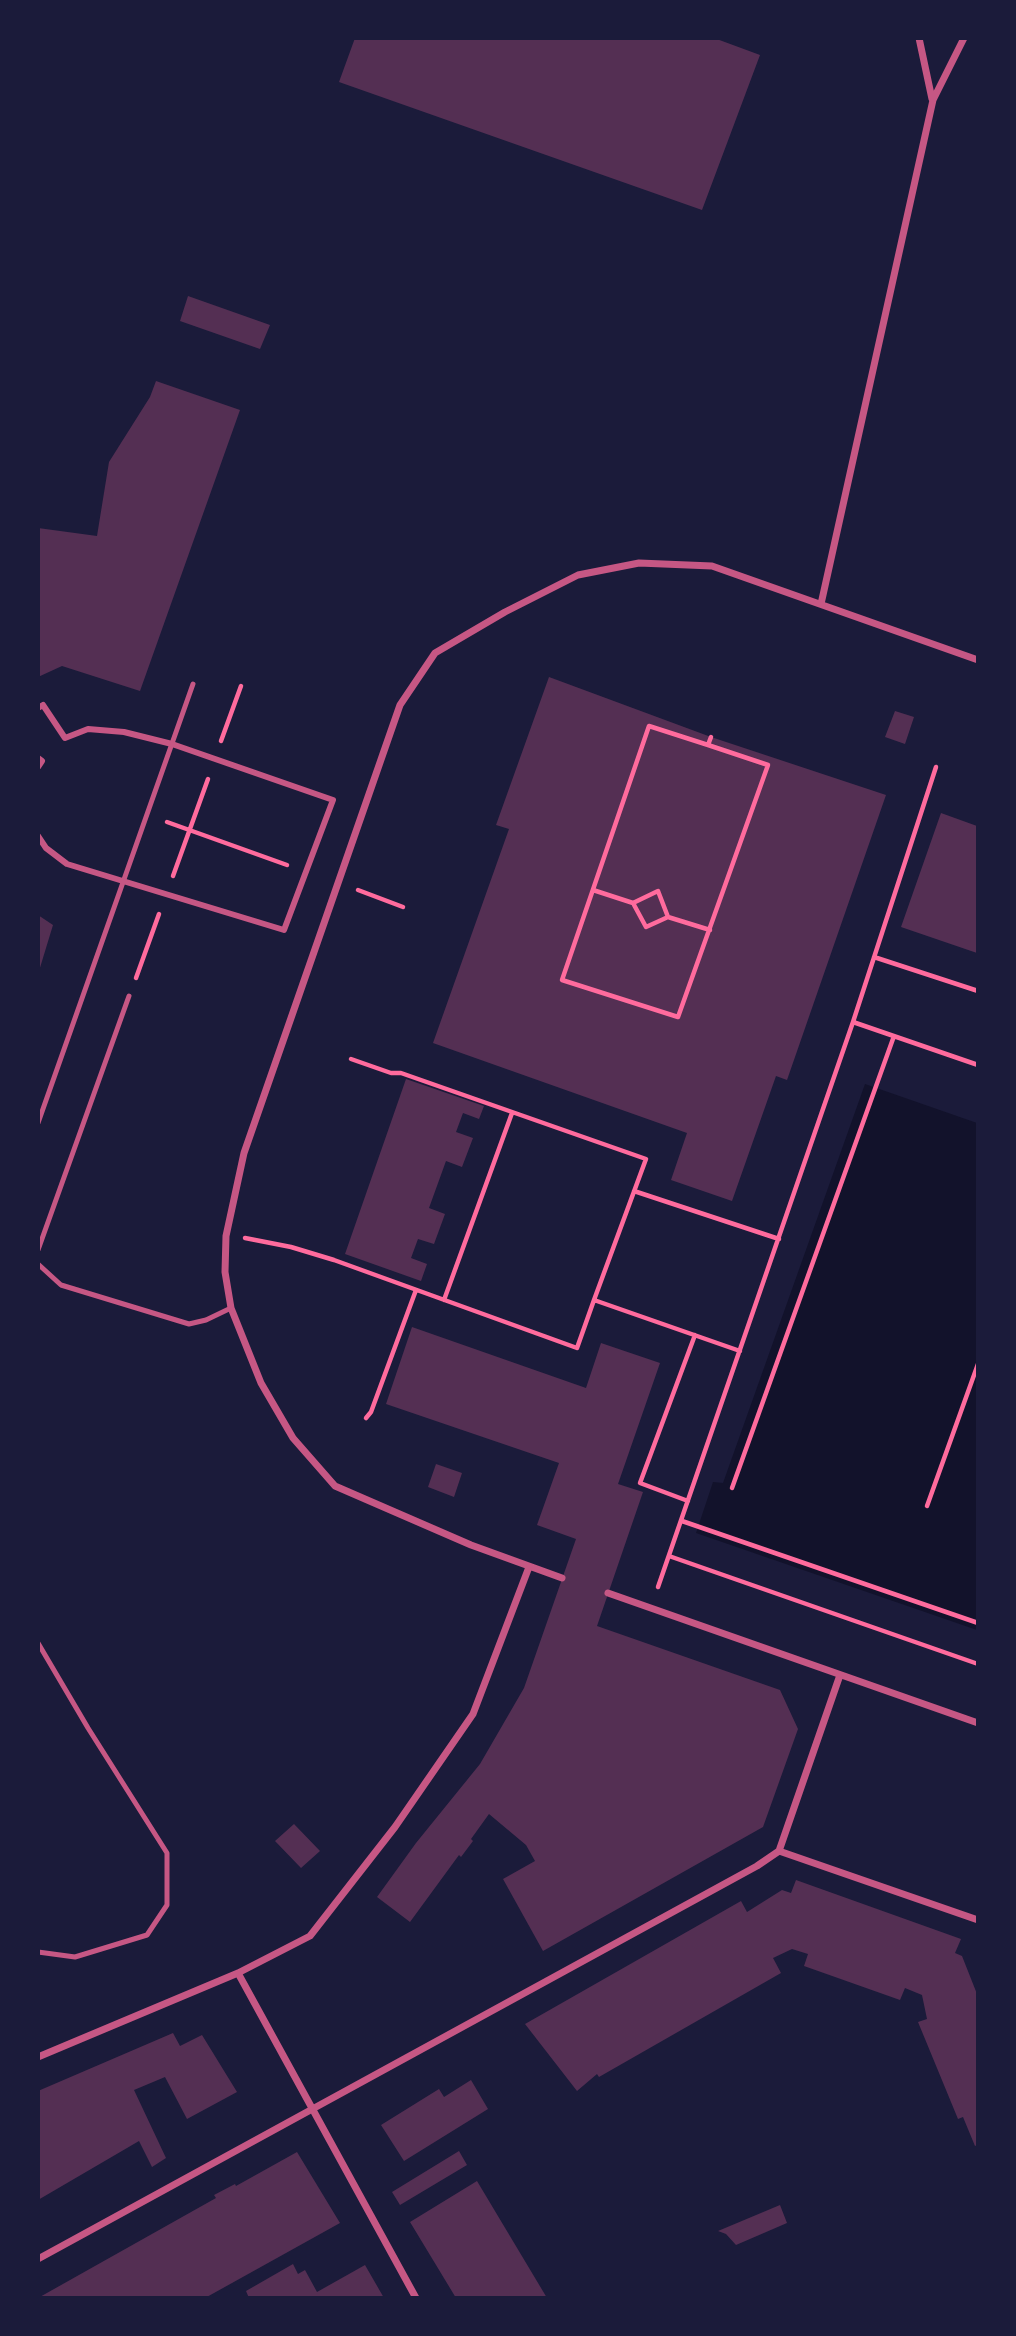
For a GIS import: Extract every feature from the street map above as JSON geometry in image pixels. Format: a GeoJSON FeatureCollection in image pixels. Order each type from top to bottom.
{"type":"FeatureCollection","features":[{"type":"Feature","properties":{"kind":"street"},"geometry":{"type":"LineString","coordinates":[[919,38],[933,100]]}},
{"type":"Feature","properties":{"kind":"street"},"geometry":{"type":"LineString","coordinates":[[821,604],[933,100],[964,38]]}},
{"type":"Feature","properties":{"kind":"street"},"geometry":{"type":"LineString","coordinates":[[562,1578],[436,1531],[335,1486],[293,1438],[261,1384],[231,1308],[225,1272],[226,1236],[244,1153],[400,705],[435,653],[578,575],[639,563],[712,566],[978,660]]}},
{"type":"Feature","properties":{"kind":"street"},"geometry":{"type":"LineString","coordinates":[[38,708],[43,705],[65,738],[88,729],[104,729],[172,744],[333,800],[284,930],[67,864],[46,848],[38,835]]}},
{"type":"Feature","properties":{"kind":"street"},"geometry":{"type":"LineString","coordinates":[[38,758],[42,761],[38,767]]}},
{"type":"Feature","properties":{"kind":"street"},"geometry":{"type":"LineString","coordinates":[[38,2057],[237,1973],[310,1936],[395,1827],[473,1714],[529,1567]]}},
{"type":"Feature","properties":{"kind":"street"},"geometry":{"type":"LineString","coordinates":[[608,1593],[978,1723]]}},
{"type":"Feature","properties":{"kind":"street"},"geometry":{"type":"LineString","coordinates":[[38,2259],[757,1866],[779,1851],[840,1675]]}},
{"type":"Feature","properties":{"kind":"street"},"geometry":{"type":"LineString","coordinates":[[779,1851],[978,1920]]}},
{"type":"Feature","properties":{"kind":"street"},"geometry":{"type":"LineString","coordinates":[[237,1973],[416,2298]]}},
{"type":"Feature","properties":{"kind":"lane"},"geometry":{"type":"LineString","coordinates":[[38,1123],[193,684]]}},
{"type":"Feature","properties":{"kind":"lane"},"geometry":{"type":"LineString","coordinates":[[38,1250],[130,996]]}},
{"type":"Feature","properties":{"kind":"lane"},"geometry":{"type":"LineString","coordinates":[[38,1264],[61,1284],[189,1324],[206,1320],[231,1308]]}},
{"type":"Feature","properties":{"kind":"lane"},"geometry":{"type":"LineString","coordinates":[[38,1643],[167,1853],[166,1905],[147,1935],[75,1957],[38,1952]]}},
{"type":"Feature","properties":{"kind":"path"},"geometry":{"type":"LineString","coordinates":[[130,996],[241,685]]}},
{"type":"Feature","properties":{"kind":"path"},"geometry":{"type":"LineString","coordinates":[[649,726],[708,745],[768,765],[678,1017],[562,980],[649,726]]}},
{"type":"Feature","properties":{"kind":"path"},"geometry":{"type":"LineString","coordinates":[[708,745],[711,737]]}},
{"type":"Feature","properties":{"kind":"path"},"geometry":{"type":"LineString","coordinates":[[650,1608],[853,1022],[936,767]]}},
{"type":"Feature","properties":{"kind":"path"},"geometry":{"type":"LineString","coordinates":[[146,815],[306,872]]}},
{"type":"Feature","properties":{"kind":"path"},"geometry":{"type":"LineString","coordinates":[[339,884],[403,906]]}},
{"type":"Feature","properties":{"kind":"path"},"geometry":{"type":"LineString","coordinates":[[593,890],[633,904],[646,927],[668,916],[710,930]]}},
{"type":"Feature","properties":{"kind":"path"},"geometry":{"type":"LineString","coordinates":[[633,904],[657,891],[668,916]]}},
{"type":"Feature","properties":{"kind":"path"},"geometry":{"type":"LineString","coordinates":[[874,957],[978,990]]}},
{"type":"Feature","properties":{"kind":"path"},"geometry":{"type":"LineString","coordinates":[[853,1022],[978,1065]]}},
{"type":"Feature","properties":{"kind":"path"},"geometry":{"type":"LineString","coordinates":[[732,1488],[894,1036]]}},
{"type":"Feature","properties":{"kind":"path"},"geometry":{"type":"LineString","coordinates":[[226,1236],[291,1247],[578,1348],[646,1159],[401,1073],[391,1073],[351,1059]]}},
{"type":"Feature","properties":{"kind":"path"},"geometry":{"type":"LineString","coordinates":[[444,1300],[512,1113]]}},
{"type":"Feature","properties":{"kind":"path"},"geometry":{"type":"LineString","coordinates":[[634,1191],[779,1239]]}},
{"type":"Feature","properties":{"kind":"path"},"geometry":{"type":"LineString","coordinates":[[366,1418],[416,1290]]}},
{"type":"Feature","properties":{"kind":"path"},"geometry":{"type":"LineString","coordinates":[[594,1300],[740,1351]]}},
{"type":"Feature","properties":{"kind":"path"},"geometry":{"type":"LineString","coordinates":[[688,1501],[640,1483],[695,1335]]}},
{"type":"Feature","properties":{"kind":"path"},"geometry":{"type":"LineString","coordinates":[[927,1506],[978,1364]]}},
{"type":"Feature","properties":{"kind":"path"},"geometry":{"type":"LineString","coordinates":[[682,1521],[978,1623]]}},
{"type":"Feature","properties":{"kind":"path"},"geometry":{"type":"LineString","coordinates":[[669,1556],[978,1664]]}},
{"type":"Feature","properties":{"kind":"shaded area"},"geometry":{"type":"Polygon","coordinates":[[[865,1084],[977,1123],[977,1630],[696,1533],[713,1482],[723,1483],[865,1084]]]}},
{"type":"Feature","properties":{"kind":"building"},"geometry":{"type":"Polygon","coordinates":[[[355,38],[714,38],[760,55],[702,210],[339,82],[355,38]]]}},
{"type":"Feature","properties":{"kind":"building"},"geometry":{"type":"Polygon","coordinates":[[[188,296],[270,325],[260,349],[180,321],[188,296]]]}},
{"type":"Feature","properties":{"kind":"building"},"geometry":{"type":"Polygon","coordinates":[[[156,381],[240,410],[140,691],[62,666],[38,677],[38,528],[97,536],[109,462],[150,397],[156,381]]]}},
{"type":"Feature","properties":{"kind":"building"},"geometry":{"type":"Polygon","coordinates":[[[549,677],[711,737],[886,795],[787,1080],[776,1076],[732,1201],[671,1180],[687,1133],[433,1043],[509,829],[496,825],[549,677]]]}},
{"type":"Feature","properties":{"kind":"building"},"geometry":{"type":"Polygon","coordinates":[[[895,711],[914,717],[905,744],[885,737],[895,711]]]}},
{"type":"Feature","properties":{"kind":"building"},"geometry":{"type":"Polygon","coordinates":[[[941,813],[977,826],[977,953],[901,927],[941,813]]]}},
{"type":"Feature","properties":{"kind":"building"},"geometry":{"type":"Polygon","coordinates":[[[38,915],[53,925],[39,971],[38,971],[38,915]]]}},
{"type":"Feature","properties":{"kind":"building"},"geometry":{"type":"Polygon","coordinates":[[[406,1079],[484,1106],[479,1119],[463,1113],[456,1132],[473,1138],[462,1167],[446,1161],[429,1208],[445,1214],[434,1244],[418,1239],[411,1258],[427,1264],[421,1281],[345,1254],[406,1079]]]}},
{"type":"Feature","properties":{"kind":"building"},"geometry":{"type":"Polygon","coordinates":[[[412,1327],[586,1388],[601,1343],[660,1363],[618,1484],[643,1492],[597,1626],[780,1690],[798,1729],[763,1827],[543,1951],[503,1879],[535,1861],[526,1845],[489,1814],[471,1839],[473,1841],[461,1857],[459,1855],[410,1922],[377,1897],[416,1843],[480,1764],[524,1688],[576,1539],[537,1525],[559,1463],[386,1404],[412,1327]]]}},
{"type":"Feature","properties":{"kind":"building"},"geometry":{"type":"Polygon","coordinates":[[[436,1464],[462,1473],[454,1497],[428,1487],[436,1464]]]}},
{"type":"Feature","properties":{"kind":"building"},"geometry":{"type":"Polygon","coordinates":[[[294,1824],[320,1851],[301,1868],[275,1841],[294,1824]]]}},
{"type":"Feature","properties":{"kind":"building"},"geometry":{"type":"Polygon","coordinates":[[[796,1880],[961,1939],[955,1953],[962,1956],[977,1994],[977,2145],[975,2146],[963,2117],[958,2119],[918,2022],[927,2019],[922,1995],[905,1988],[900,2000],[804,1966],[808,1954],[792,1949],[773,1958],[781,1973],[599,2077],[597,2074],[577,2091],[525,2024],[741,1901],[747,1912],[782,1890],[791,1893],[796,1880]]]}},
{"type":"Feature","properties":{"kind":"building"},"geometry":{"type":"Polygon","coordinates":[[[173,2033],[180,2046],[202,2035],[237,2092],[187,2119],[165,2077],[134,2090],[166,2158],[152,2167],[139,2141],[38,2200],[38,2091],[173,2033]]]}},
{"type":"Feature","properties":{"kind":"building"},"geometry":{"type":"Polygon","coordinates":[[[471,2080],[488,2109],[404,2161],[381,2125],[439,2089],[444,2097],[471,2080]]]}},
{"type":"Feature","properties":{"kind":"building"},"geometry":{"type":"Polygon","coordinates":[[[459,2151],[467,2165],[400,2205],[392,2192],[459,2151]]]}},
{"type":"Feature","properties":{"kind":"building"},"geometry":{"type":"Polygon","coordinates":[[[297,2152],[340,2223],[205,2298],[38,2298],[216,2198],[214,2195],[235,2184],[236,2186],[297,2152]]]}},
{"type":"Feature","properties":{"kind":"building"},"geometry":{"type":"Polygon","coordinates":[[[477,2181],[547,2298],[456,2298],[410,2222],[477,2181]]]}},
{"type":"Feature","properties":{"kind":"building"},"geometry":{"type":"Polygon","coordinates":[[[780,2205],[787,2223],[736,2245],[726,2234],[718,2231],[780,2205]]]}},
{"type":"Feature","properties":{"kind":"building"},"geometry":{"type":"Polygon","coordinates":[[[293,2264],[298,2274],[305,2270],[317,2292],[365,2265],[384,2298],[249,2298],[246,2291],[293,2264]]]}}]}
